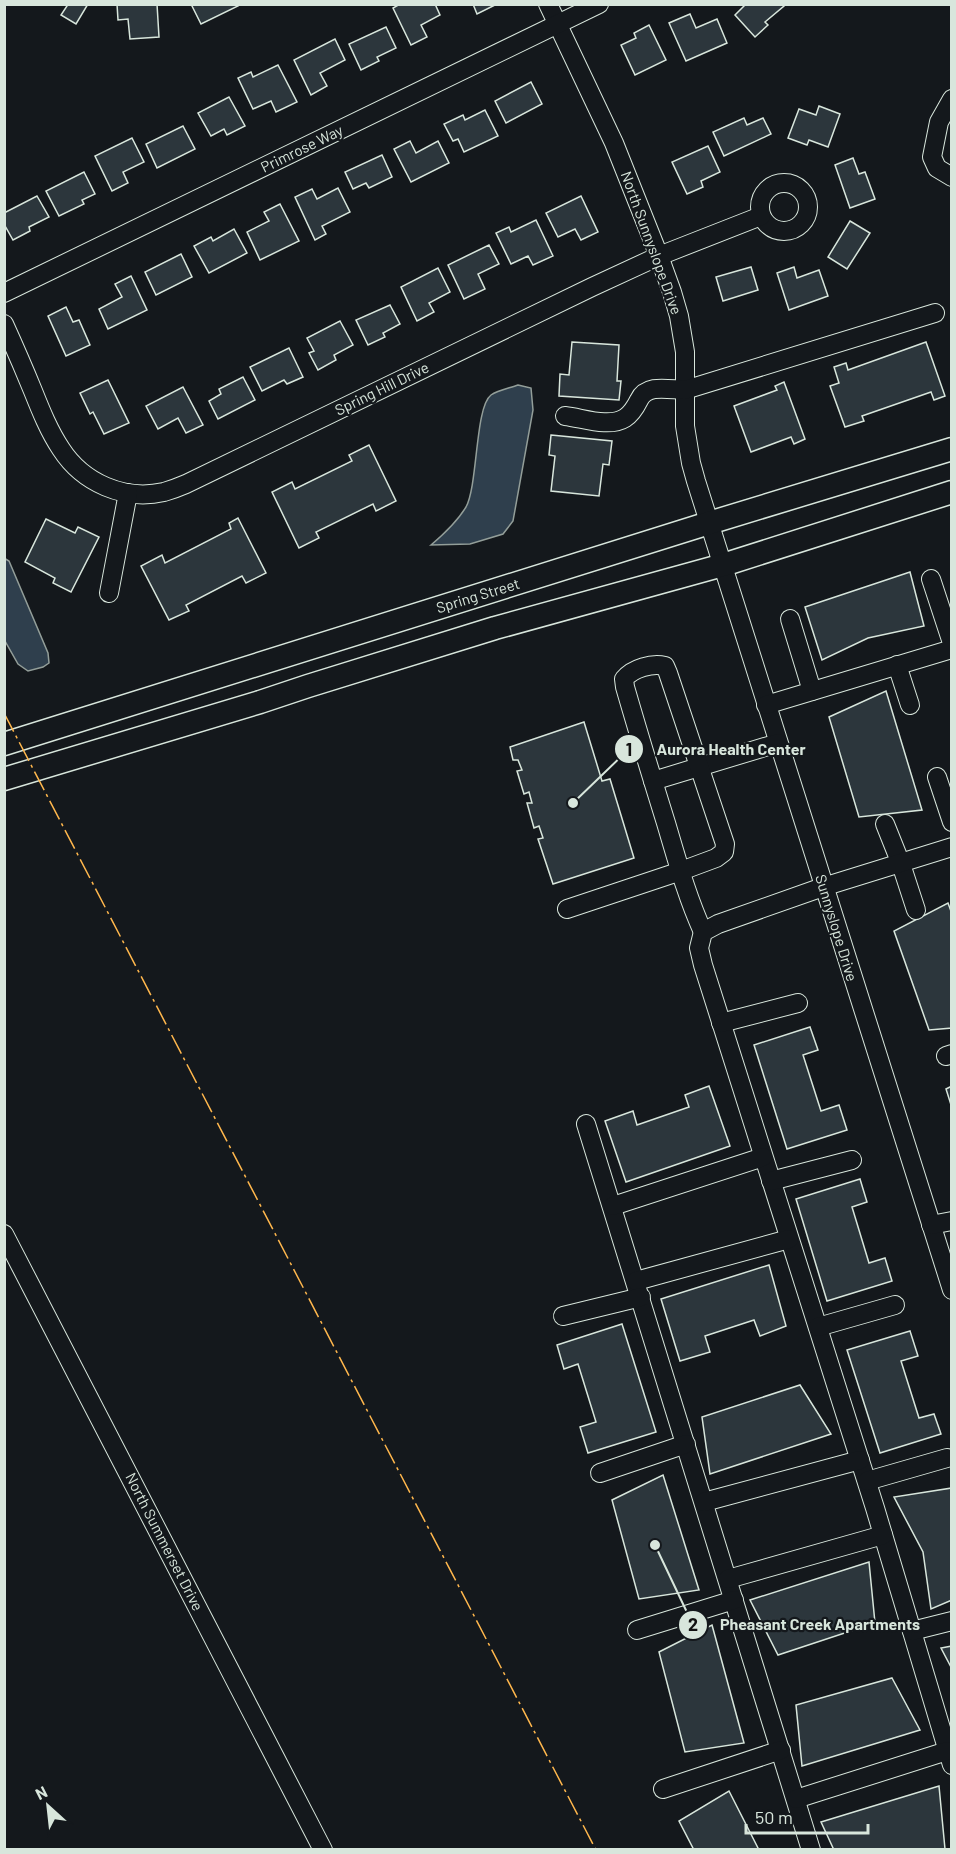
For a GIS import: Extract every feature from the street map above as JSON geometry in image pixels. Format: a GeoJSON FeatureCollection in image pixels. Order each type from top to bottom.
{"type":"FeatureCollection","features":[{"type":"Feature","properties":{"kind":"main road","name":"Spring Street"},"geometry":{"type":"LineString","coordinates":[[4,744],[951,448]]}},
{"type":"Feature","properties":{"kind":"main road"},"geometry":{"type":"LineString","coordinates":[[4,779],[495,628],[723,565],[951,492]]}},
{"type":"Feature","properties":{"kind":"street","name":"North Sunnyslope Drive"},"geometry":{"type":"LineString","coordinates":[[548,4],[614,143],[660,256],[679,316],[685,352],[686,426],[691,463],[723,565]]}},
{"type":"Feature","properties":{"kind":"street","name":"Primrose Way"},"geometry":{"type":"LineString","coordinates":[[4,293],[599,4]]}},
{"type":"Feature","properties":{"kind":"street"},"geometry":{"type":"LineString","coordinates":[[951,99],[939,122],[932,157],[937,168],[951,177]]}},
{"type":"Feature","properties":{"kind":"street","name":"Spring Hill Drive"},"geometry":{"type":"LineString","coordinates":[[4,324],[48,427],[62,450],[79,470],[98,484],[128,493],[165,492],[186,484],[581,292],[660,256],[761,216]]}},
{"type":"Feature","properties":{"kind":"street"},"geometry":{"type":"LineString","coordinates":[[566,416],[609,422],[625,418],[635,408],[642,394],[649,389],[685,390],[936,313]]}},
{"type":"Feature","properties":{"kind":"street"},"geometry":{"type":"LineString","coordinates":[[109,593],[128,493]]}},
{"type":"Feature","properties":{"kind":"street","name":"Sunnyslope Drive"},"geometry":{"type":"LineString","coordinates":[[723,565],[951,1290]]}},
{"type":"Feature","properties":{"kind":"street"},"geometry":{"type":"LineString","coordinates":[[932,579],[951,643]]}},
{"type":"Feature","properties":{"kind":"street"},"geometry":{"type":"LineString","coordinates":[[790,619],[812,691]]}},
{"type":"Feature","properties":{"kind":"street"},"geometry":{"type":"LineString","coordinates":[[766,705],[951,649]]}},
{"type":"Feature","properties":{"kind":"street"},"geometry":{"type":"LineString","coordinates":[[567,909],[681,871],[716,858],[724,852],[725,844],[665,666],[657,664],[629,672],[624,679],[625,687],[681,871],[690,903],[704,932]]}},
{"type":"Feature","properties":{"kind":"street"},"geometry":{"type":"LineString","coordinates":[[897,665],[910,705]]}},
{"type":"Feature","properties":{"kind":"street"},"geometry":{"type":"LineString","coordinates":[[653,781],[778,743]]}},
{"type":"Feature","properties":{"kind":"street"},"geometry":{"type":"LineString","coordinates":[[937,777],[951,822]]}},
{"type":"Feature","properties":{"kind":"street"},"geometry":{"type":"LineString","coordinates":[[885,825],[916,910]]}},
{"type":"Feature","properties":{"kind":"street"},"geometry":{"type":"LineString","coordinates":[[796,1799],[949,1758],[867,1481],[699,948],[704,932],[718,924],[824,887],[951,847]]}},
{"type":"Feature","properties":{"kind":"street"},"geometry":{"type":"LineString","coordinates":[[721,1023],[798,1003]]}},
{"type":"Feature","properties":{"kind":"street"},"geometry":{"type":"LineString","coordinates":[[586,1124],[812,1850]]}},
{"type":"Feature","properties":{"kind":"street"},"geometry":{"type":"LineString","coordinates":[[613,1206],[763,1157]]}},
{"type":"Feature","properties":{"kind":"street"},"geometry":{"type":"LineString","coordinates":[[771,1181],[852,1160]]}},
{"type":"Feature","properties":{"kind":"street"},"geometry":{"type":"LineString","coordinates":[[931,1225],[951,1221]]}},
{"type":"Feature","properties":{"kind":"street","name":"North Summerset Drive"},"geometry":{"type":"LineString","coordinates":[[4,1234],[323,1850]]}},
{"type":"Feature","properties":{"kind":"street"},"geometry":{"type":"LineString","coordinates":[[563,1316],[789,1239]]}},
{"type":"Feature","properties":{"kind":"street"},"geometry":{"type":"LineString","coordinates":[[818,1327],[895,1305]]}},
{"type":"Feature","properties":{"kind":"street"},"geometry":{"type":"LineString","coordinates":[[600,1473],[686,1444]]}},
{"type":"Feature","properties":{"kind":"street"},"geometry":{"type":"LineString","coordinates":[[867,1481],[947,1458]]}},
{"type":"Feature","properties":{"kind":"street"},"geometry":{"type":"LineString","coordinates":[[704,1502],[860,1460]]}},
{"type":"Feature","properties":{"kind":"street"},"geometry":{"type":"LineString","coordinates":[[728,1579],[883,1535]]}},
{"type":"Feature","properties":{"kind":"street"},"geometry":{"type":"LineString","coordinates":[[637,1630],[734,1600]]}},
{"type":"Feature","properties":{"kind":"street"},"geometry":{"type":"LineString","coordinates":[[912,1631],[951,1621]]}},
{"type":"Feature","properties":{"kind":"street"},"geometry":{"type":"LineString","coordinates":[[663,1789],[781,1750]]}},
{"type":"Feature","properties":{"kind":"water"},"geometry":{"type":"Polygon","coordinates":[[[518,385],[531,388],[533,410],[513,521],[503,534],[470,544],[431,545],[450,528],[466,507],[473,482],[479,430],[486,402],[494,393],[518,385]]]}},
{"type":"Feature","properties":{"kind":"water"},"geometry":{"type":"Polygon","coordinates":[[[4,558],[9,561],[48,653],[49,663],[43,667],[28,671],[18,664],[5,641],[4,558]]]}},
{"type":"Feature","properties":{"kind":"building"},"geometry":{"type":"Polygon","coordinates":[[[64,4],[88,4],[76,24],[61,15],[67,6],[64,4]]]}},
{"type":"Feature","properties":{"kind":"building"},"geometry":{"type":"Polygon","coordinates":[[[117,4],[157,4],[159,37],[130,39],[128,19],[118,20],[117,4]]]}},
{"type":"Feature","properties":{"kind":"building"},"geometry":{"type":"Polygon","coordinates":[[[191,4],[237,4],[238,6],[201,24],[191,4]]]}},
{"type":"Feature","properties":{"kind":"building"},"geometry":{"type":"Polygon","coordinates":[[[400,4],[435,4],[440,15],[421,25],[427,37],[411,45],[393,8],[400,4]]]}},
{"type":"Feature","properties":{"kind":"building"},"geometry":{"type":"Polygon","coordinates":[[[473,4],[495,4],[495,5],[477,14],[473,4]]]}},
{"type":"Feature","properties":{"kind":"building"},"geometry":{"type":"Polygon","coordinates":[[[746,4],[783,4],[784,6],[765,22],[768,25],[755,37],[735,15],[746,4]]]}},
{"type":"Feature","properties":{"kind":"building"},"geometry":{"type":"Polygon","coordinates":[[[690,14],[696,28],[717,19],[727,43],[686,61],[669,23],[690,14]]]}},
{"type":"Feature","properties":{"kind":"building"},"geometry":{"type":"Polygon","coordinates":[[[649,25],[666,60],[635,75],[621,45],[636,38],[634,33],[649,25]]]}},
{"type":"Feature","properties":{"kind":"building"},"geometry":{"type":"Polygon","coordinates":[[[386,27],[396,48],[377,57],[379,61],[361,70],[349,44],[386,27]]]}},
{"type":"Feature","properties":{"kind":"building"},"geometry":{"type":"Polygon","coordinates":[[[335,39],[345,60],[320,73],[327,86],[311,95],[294,60],[335,39]]]}},
{"type":"Feature","properties":{"kind":"building"},"geometry":{"type":"Polygon","coordinates":[[[278,65],[297,102],[276,112],[271,101],[253,109],[238,78],[251,72],[253,77],[278,65]]]}},
{"type":"Feature","properties":{"kind":"building"},"geometry":{"type":"Polygon","coordinates":[[[531,82],[542,104],[506,123],[495,101],[531,82]]]}},
{"type":"Feature","properties":{"kind":"building"},"geometry":{"type":"Polygon","coordinates":[[[229,97],[245,126],[227,135],[224,129],[211,136],[198,113],[229,97]]]}},
{"type":"Feature","properties":{"kind":"building"},"geometry":{"type":"Polygon","coordinates":[[[819,106],[840,114],[828,147],[809,140],[807,145],[788,138],[799,109],[816,115],[819,106]]]}},
{"type":"Feature","properties":{"kind":"building"},"geometry":{"type":"Polygon","coordinates":[[[485,110],[498,136],[464,152],[458,139],[453,141],[444,124],[463,115],[465,120],[485,110]]]}},
{"type":"Feature","properties":{"kind":"building"},"geometry":{"type":"Polygon","coordinates":[[[744,118],[747,125],[763,118],[771,134],[724,156],[713,132],[744,118]]]}},
{"type":"Feature","properties":{"kind":"building"},"geometry":{"type":"Polygon","coordinates":[[[183,126],[195,149],[157,168],[146,144],[183,126]]]}},
{"type":"Feature","properties":{"kind":"building"},"geometry":{"type":"Polygon","coordinates":[[[132,138],[144,162],[123,172],[128,183],[112,191],[95,156],[132,138]]]}},
{"type":"Feature","properties":{"kind":"building"},"geometry":{"type":"Polygon","coordinates":[[[410,141],[416,153],[438,141],[449,163],[411,182],[394,149],[410,141]]]}},
{"type":"Feature","properties":{"kind":"building"},"geometry":{"type":"Polygon","coordinates":[[[708,146],[720,172],[701,181],[703,187],[687,194],[672,162],[708,146]]]}},
{"type":"Feature","properties":{"kind":"building"},"geometry":{"type":"Polygon","coordinates":[[[382,155],[392,177],[369,188],[366,183],[353,189],[345,172],[382,155]]]}},
{"type":"Feature","properties":{"kind":"building"},"geometry":{"type":"Polygon","coordinates":[[[853,158],[859,174],[865,172],[875,199],[850,208],[835,165],[853,158]]]}},
{"type":"Feature","properties":{"kind":"building"},"geometry":{"type":"Polygon","coordinates":[[[84,172],[95,194],[82,200],[84,204],[59,216],[46,191],[84,172]]]}},
{"type":"Feature","properties":{"kind":"building"},"geometry":{"type":"Polygon","coordinates":[[[338,188],[350,212],[322,226],[326,234],[315,240],[295,197],[312,189],[317,199],[338,188]]]}},
{"type":"Feature","properties":{"kind":"building"},"geometry":{"type":"Polygon","coordinates":[[[37,196],[49,217],[29,227],[30,231],[13,240],[4,224],[4,213],[37,196]]]}},
{"type":"Feature","properties":{"kind":"building"},"geometry":{"type":"Polygon","coordinates":[[[581,196],[598,232],[581,240],[575,229],[558,237],[546,213],[581,196]]]}},
{"type":"Feature","properties":{"kind":"building"},"geometry":{"type":"Polygon","coordinates":[[[280,204],[299,241],[260,260],[247,232],[269,221],[264,212],[280,204]]]}},
{"type":"Feature","properties":{"kind":"building"},"geometry":{"type":"Polygon","coordinates":[[[536,220],[553,256],[533,265],[528,256],[511,264],[496,233],[509,227],[511,232],[536,220]]]}},
{"type":"Feature","properties":{"kind":"building"},"geometry":{"type":"Polygon","coordinates":[[[850,221],[870,233],[847,269],[828,257],[850,221]]]}},
{"type":"Feature","properties":{"kind":"building"},"geometry":{"type":"Polygon","coordinates":[[[234,229],[247,253],[209,273],[194,246],[211,237],[213,241],[234,229]]]}},
{"type":"Feature","properties":{"kind":"building"},"geometry":{"type":"Polygon","coordinates":[[[489,245],[499,264],[478,274],[485,289],[464,299],[448,265],[489,245]]]}},
{"type":"Feature","properties":{"kind":"building"},"geometry":{"type":"Polygon","coordinates":[[[181,254],[192,277],[156,295],[145,272],[181,254]]]}},
{"type":"Feature","properties":{"kind":"building"},"geometry":{"type":"Polygon","coordinates":[[[751,267],[758,290],[723,301],[716,277],[751,267]]]}},
{"type":"Feature","properties":{"kind":"building"},"geometry":{"type":"Polygon","coordinates":[[[794,267],[797,278],[819,270],[828,296],[789,310],[777,273],[794,267]]]}},
{"type":"Feature","properties":{"kind":"building"},"geometry":{"type":"Polygon","coordinates":[[[438,268],[450,292],[429,303],[434,312],[417,321],[401,287],[438,268]]]}},
{"type":"Feature","properties":{"kind":"building"},"geometry":{"type":"Polygon","coordinates":[[[131,276],[147,310],[108,329],[99,309],[122,297],[115,284],[131,276]]]}},
{"type":"Feature","properties":{"kind":"building"},"geometry":{"type":"Polygon","coordinates":[[[390,305],[400,324],[383,333],[385,337],[368,345],[356,320],[390,305]]]}},
{"type":"Feature","properties":{"kind":"building"},"geometry":{"type":"Polygon","coordinates":[[[66,307],[73,322],[79,320],[90,345],[66,356],[48,316],[66,307]]]}},
{"type":"Feature","properties":{"kind":"building"},"geometry":{"type":"Polygon","coordinates":[[[340,321],[353,345],[334,355],[336,360],[318,370],[309,353],[314,351],[307,338],[340,321]]]}},
{"type":"Feature","properties":{"kind":"building"},"geometry":{"type":"Polygon","coordinates":[[[572,342],[619,345],[617,381],[621,381],[619,400],[559,396],[560,374],[569,375],[572,342]]]}},
{"type":"Feature","properties":{"kind":"building"},"geometry":{"type":"Polygon","coordinates":[[[926,342],[945,396],[934,400],[931,392],[862,416],[864,421],[845,427],[830,386],[839,383],[834,367],[846,363],[848,370],[926,342]]]}},
{"type":"Feature","properties":{"kind":"building"},"geometry":{"type":"Polygon","coordinates":[[[289,348],[303,377],[287,384],[284,380],[262,391],[250,367],[289,348]]]}},
{"type":"Feature","properties":{"kind":"building"},"geometry":{"type":"Polygon","coordinates":[[[243,377],[255,400],[218,419],[209,401],[221,394],[219,389],[243,377]]]}},
{"type":"Feature","properties":{"kind":"building"},"geometry":{"type":"Polygon","coordinates":[[[108,380],[129,423],[104,434],[93,412],[90,414],[80,393],[108,380]]]}},
{"type":"Feature","properties":{"kind":"building"},"geometry":{"type":"Polygon","coordinates":[[[784,382],[805,439],[794,444],[791,437],[751,452],[734,406],[777,390],[775,386],[784,382]]]}},
{"type":"Feature","properties":{"kind":"building"},"geometry":{"type":"Polygon","coordinates":[[[183,387],[203,425],[186,433],[178,418],[158,429],[146,406],[183,387]]]}},
{"type":"Feature","properties":{"kind":"building"},"geometry":{"type":"Polygon","coordinates":[[[551,435],[612,441],[609,465],[603,464],[599,496],[551,491],[555,456],[549,455],[551,435]]]}},
{"type":"Feature","properties":{"kind":"building"},"geometry":{"type":"Polygon","coordinates":[[[369,445],[396,501],[376,511],[373,504],[316,532],[319,538],[299,548],[272,492],[292,482],[295,489],[352,461],[349,455],[369,445]]]}},
{"type":"Feature","properties":{"kind":"building"},"geometry":{"type":"Polygon","coordinates":[[[238,518],[266,573],[246,583],[242,576],[186,605],[189,611],[169,620],[141,566],[162,555],[165,563],[231,529],[229,523],[238,518]]]}},
{"type":"Feature","properties":{"kind":"building"},"geometry":{"type":"Polygon","coordinates":[[[46,519],[75,533],[78,527],[99,537],[71,592],[53,583],[55,578],[25,562],[46,519]]]}},
{"type":"Feature","properties":{"kind":"building"},"geometry":{"type":"Polygon","coordinates":[[[910,572],[924,626],[868,638],[822,660],[805,607],[910,572]]]}},
{"type":"Feature","properties":{"kind":"building"},"geometry":{"type":"Polygon","coordinates":[[[886,691],[922,810],[859,817],[829,717],[886,691]]]}},
{"type":"Feature","properties":{"kind":"building"},"geometry":{"type":"Polygon","coordinates":[[[584,722],[602,781],[610,779],[634,858],[553,884],[538,839],[543,838],[539,826],[534,828],[527,803],[532,803],[529,792],[524,794],[517,771],[522,770],[518,760],[513,760],[510,747],[584,722]]]}},
{"type":"Feature","properties":{"kind":"building"},"geometry":{"type":"Polygon","coordinates":[[[948,903],[952,914],[952,1028],[929,1030],[894,931],[948,903]]]}},
{"type":"Feature","properties":{"kind":"building"},"geometry":{"type":"Polygon","coordinates":[[[810,1027],[818,1050],[803,1055],[821,1111],[839,1105],[847,1130],[787,1149],[754,1045],[810,1027]]]}},
{"type":"Feature","properties":{"kind":"building"},"geometry":{"type":"Polygon","coordinates":[[[709,1086],[730,1146],[626,1182],[605,1121],[633,1111],[637,1125],[689,1107],[685,1095],[709,1086]]]}},
{"type":"Feature","properties":{"kind":"building"},"geometry":{"type":"Polygon","coordinates":[[[952,1086],[952,1108],[946,1089],[952,1086]]]}},
{"type":"Feature","properties":{"kind":"building"},"geometry":{"type":"Polygon","coordinates":[[[860,1179],[867,1202],[852,1207],[869,1263],[885,1258],[892,1281],[827,1301],[796,1199],[860,1179]]]}},
{"type":"Feature","properties":{"kind":"building"},"geometry":{"type":"Polygon","coordinates":[[[769,1265],[786,1326],[760,1336],[754,1320],[705,1336],[710,1352],[680,1361],[661,1299],[769,1265]]]}},
{"type":"Feature","properties":{"kind":"building"},"geometry":{"type":"Polygon","coordinates":[[[622,1324],[656,1432],[588,1453],[580,1427],[596,1422],[578,1364],[564,1369],[557,1345],[622,1324]]]}},
{"type":"Feature","properties":{"kind":"building"},"geometry":{"type":"Polygon","coordinates":[[[910,1331],[918,1356],[901,1361],[919,1418],[934,1414],[941,1434],[880,1453],[847,1350],[910,1331]]]}},
{"type":"Feature","properties":{"kind":"building"},"geometry":{"type":"Polygon","coordinates":[[[800,1385],[831,1434],[710,1474],[702,1417],[800,1385]]]}},
{"type":"Feature","properties":{"kind":"building"},"geometry":{"type":"Polygon","coordinates":[[[663,1475],[699,1590],[639,1599],[612,1500],[663,1475]]]}},
{"type":"Feature","properties":{"kind":"building"},"geometry":{"type":"Polygon","coordinates":[[[952,1488],[952,1600],[931,1609],[923,1552],[894,1497],[952,1488]]]}},
{"type":"Feature","properties":{"kind":"building"},"geometry":{"type":"Polygon","coordinates":[[[869,1562],[875,1623],[778,1655],[750,1600],[869,1562]]]}},
{"type":"Feature","properties":{"kind":"building"},"geometry":{"type":"Polygon","coordinates":[[[712,1625],[744,1743],[685,1752],[659,1652],[712,1625]]]}},
{"type":"Feature","properties":{"kind":"building"},"geometry":{"type":"Polygon","coordinates":[[[952,1646],[952,1669],[941,1648],[952,1646]]]}},
{"type":"Feature","properties":{"kind":"building"},"geometry":{"type":"Polygon","coordinates":[[[892,1678],[920,1730],[802,1766],[796,1705],[892,1678]]]}},
{"type":"Feature","properties":{"kind":"building"},"geometry":{"type":"Polygon","coordinates":[[[939,1786],[945,1849],[834,1850],[821,1822],[939,1786]]]}},
{"type":"Feature","properties":{"kind":"building"},"geometry":{"type":"Polygon","coordinates":[[[729,1791],[759,1850],[694,1850],[679,1821],[729,1791]]]}},
{"type":"Feature","properties":{"kind":"power"},"geometry":{"type":"LineString","coordinates":[[4,713],[596,1850]]}},
{"type":"Feature","properties":{"kind":"place","name":"Aurora Health Center"},"geometry":{"type":"Point","coordinates":[573,803]}},
{"type":"Feature","properties":{"kind":"place","name":"Pheasant Creek Apartments"},"geometry":{"type":"Point","coordinates":[655,1545]}}]}
